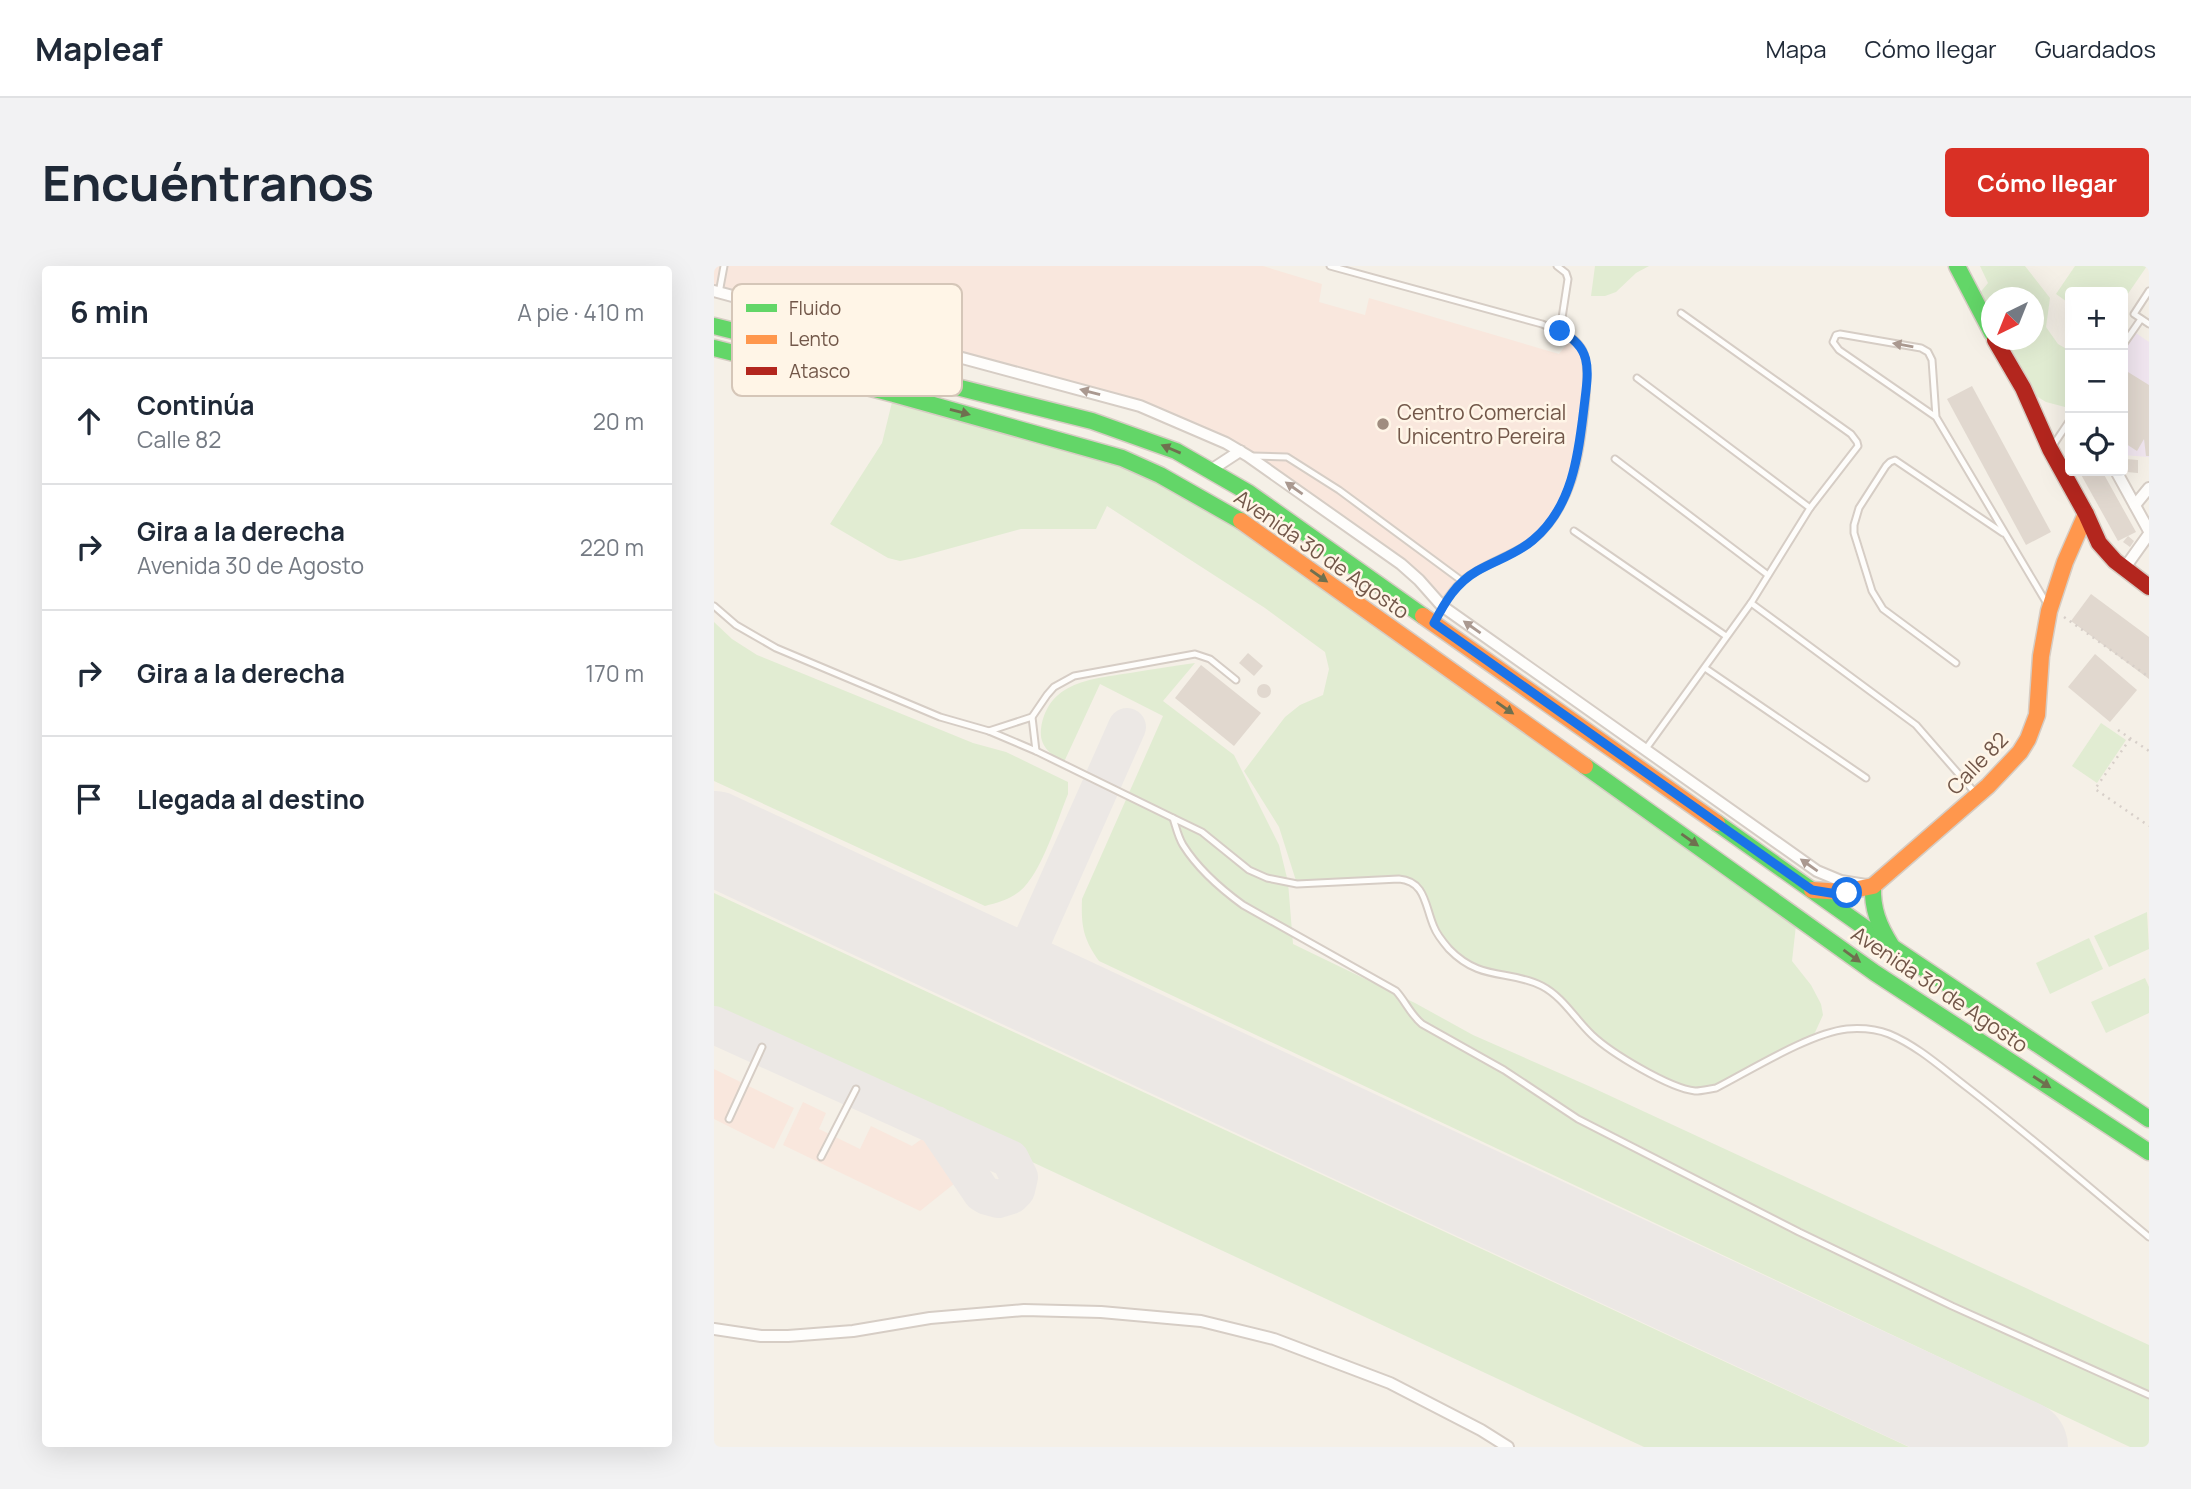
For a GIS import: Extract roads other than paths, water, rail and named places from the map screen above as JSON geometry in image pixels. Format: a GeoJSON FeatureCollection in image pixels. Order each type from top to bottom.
{"type":"FeatureCollection","features":[{"type":"Feature","properties":{"kind":"main road"},"geometry":{"type":"LineString","coordinates":[[1957,266],[1981,311]]}},
{"type":"Feature","properties":{"kind":"main road","name":"Avenida 30 de Agosto"},"geometry":{"type":"LineString","coordinates":[[714,326],[732,331]]}},
{"type":"Feature","properties":{"kind":"main road","name":"Avenida 30 de Agosto"},"geometry":{"type":"LineString","coordinates":[[714,348],[732,353]]}},
{"type":"Feature","properties":{"kind":"main road"},"geometry":{"type":"LineString","coordinates":[[2001,350],[2023,388],[2050,449],[2099,543],[2124,569],[2149,587]]}},
{"type":"Feature","properties":{"kind":"main road","name":"Avenida 30 de Agosto"},"geometry":{"type":"LineString","coordinates":[[962,388],[1092,421],[1176,451],[1250,493],[1892,947],[2149,1119]]}},
{"type":"Feature","properties":{"kind":"main road","name":"Avenida 30 de Agosto"},"geometry":{"type":"LineString","coordinates":[[901,396],[1122,458],[1199,495],[1234,516],[1875,974],[2149,1152]]}},
{"type":"Feature","properties":{"kind":"main road","name":"Calle 82"},"geometry":{"type":"LineString","coordinates":[[1812,890],[1837,894],[1872,886],[1977,795],[2022,750],[2034,726],[2040,700],[2042,648],[2049,608],[2064,563],[2086,514]]}},
{"type":"Feature","properties":{"kind":"main road"},"geometry":{"type":"LineString","coordinates":[[1872,886],[1871,901],[1874,912],[1892,947]]}},
{"type":"Feature","properties":{"kind":"street"},"geometry":{"type":"LineString","coordinates":[[962,357],[1140,405],[1244,453],[1401,564],[1443,606],[1817,871],[1841,881],[1872,886]]}},
{"type":"Feature","properties":{"kind":"street"},"geometry":{"type":"LineString","coordinates":[[1212,470],[1244,453]]}},
{"type":"Feature","properties":{"kind":"street"},"geometry":{"type":"LineString","coordinates":[[2119,476],[2149,533],[2124,569]]}},
{"type":"Feature","properties":{"kind":"street"},"geometry":{"type":"LineString","coordinates":[[2135,505],[2149,488]]}},
{"type":"Feature","properties":{"kind":"street"},"geometry":{"type":"LineString","coordinates":[[1434,623],[1443,606]]}},
{"type":"Feature","properties":{"kind":"street"},"geometry":{"type":"LineString","coordinates":[[714,1329],[761,1336],[788,1336],[853,1331],[941,1317],[1024,1310],[1101,1312],[1201,1321],[1274,1339],[1390,1383],[1508,1447]]}},
{"type":"Feature","properties":{"kind":"lane"},"geometry":{"type":"LineString","coordinates":[[717,292],[724,266]]}},
{"type":"Feature","properties":{"kind":"lane"},"geometry":{"type":"LineString","coordinates":[[1330,266],[1542,324],[1572,337],[1584,351],[1587,380],[1579,455],[1572,481],[1555,515],[1533,540],[1519,550],[1462,581],[1443,606]]}},
{"type":"Feature","properties":{"kind":"lane"},"geometry":{"type":"LineString","coordinates":[[1557,266],[1562,268],[1568,279],[1560,331]]}},
{"type":"Feature","properties":{"kind":"lane"},"geometry":{"type":"LineString","coordinates":[[2149,291],[2134,314],[2149,324]]}},
{"type":"Feature","properties":{"kind":"lane"},"geometry":{"type":"LineString","coordinates":[[1645,750],[1751,603],[1811,508],[1857,449],[1855,438],[1681,313]]}},
{"type":"Feature","properties":{"kind":"lane"},"geometry":{"type":"LineString","coordinates":[[2128,338],[2141,319]]}},
{"type":"Feature","properties":{"kind":"lane"},"geometry":{"type":"LineString","coordinates":[[1936,417],[1932,360],[1928,352],[1921,348],[1836,335],[1833,342],[1839,350],[1936,417],[2049,608]]}},
{"type":"Feature","properties":{"kind":"lane"},"geometry":{"type":"LineString","coordinates":[[1637,378],[1811,508]]}},
{"type":"Feature","properties":{"kind":"lane"},"geometry":{"type":"LineString","coordinates":[[2050,449],[2065,427]]}},
{"type":"Feature","properties":{"kind":"lane"},"geometry":{"type":"LineString","coordinates":[[1244,453],[1287,457],[1339,490],[1462,581]]}},
{"type":"Feature","properties":{"kind":"lane"},"geometry":{"type":"LineString","coordinates":[[1615,459],[1768,575]]}},
{"type":"Feature","properties":{"kind":"lane"},"geometry":{"type":"LineString","coordinates":[[1956,663],[1880,605],[1872,591],[1854,533],[1855,517],[1886,466],[1895,460],[2005,534]]}},
{"type":"Feature","properties":{"kind":"lane"},"geometry":{"type":"LineString","coordinates":[[1574,531],[1726,636]]}},
{"type":"Feature","properties":{"kind":"lane"},"geometry":{"type":"LineString","coordinates":[[1751,603],[1916,725],[1977,795]]}},
{"type":"Feature","properties":{"kind":"lane"},"geometry":{"type":"LineString","coordinates":[[714,606],[736,625],[776,648],[940,717],[989,731],[1037,751],[1202,832],[1249,870],[1274,880],[1297,884],[1399,879],[1414,883],[1424,895],[1438,935],[1466,963],[1492,974],[1531,982],[1545,988],[1608,1049],[1625,1061],[1685,1088],[1703,1091],[1716,1088],[1833,1031],[1869,1030],[1887,1034],[1923,1054],[2022,1129],[2149,1237]]}},
{"type":"Feature","properties":{"kind":"lane"},"geometry":{"type":"LineString","coordinates":[[989,731],[1032,717],[1055,687],[1074,676],[1195,654],[1210,659],[1236,680]]}},
{"type":"Feature","properties":{"kind":"lane"},"geometry":{"type":"LineString","coordinates":[[1705,668],[1866,778]]}},
{"type":"Feature","properties":{"kind":"lane"},"geometry":{"type":"LineString","coordinates":[[1032,717],[1037,751]]}},
{"type":"Feature","properties":{"kind":"lane"},"geometry":{"type":"LineString","coordinates":[[1173,818],[1182,844],[1225,892],[1242,905],[1396,991],[1403,998],[1412,1016],[1422,1024],[1504,1070],[1578,1119],[1799,1232],[1952,1306],[2149,1395]]}},
{"type":"Feature","properties":{"kind":"lane"},"geometry":{"type":"LineString","coordinates":[[729,1119],[762,1047]]}},
{"type":"Feature","properties":{"kind":"lane"},"geometry":{"type":"LineString","coordinates":[[821,1157],[856,1089]]}},
{"type":"Feature","properties":{"kind":"place","name":"Centro Comercial Unicentro Pereira"},"geometry":{"type":"Point","coordinates":[1383,424]}}]}
